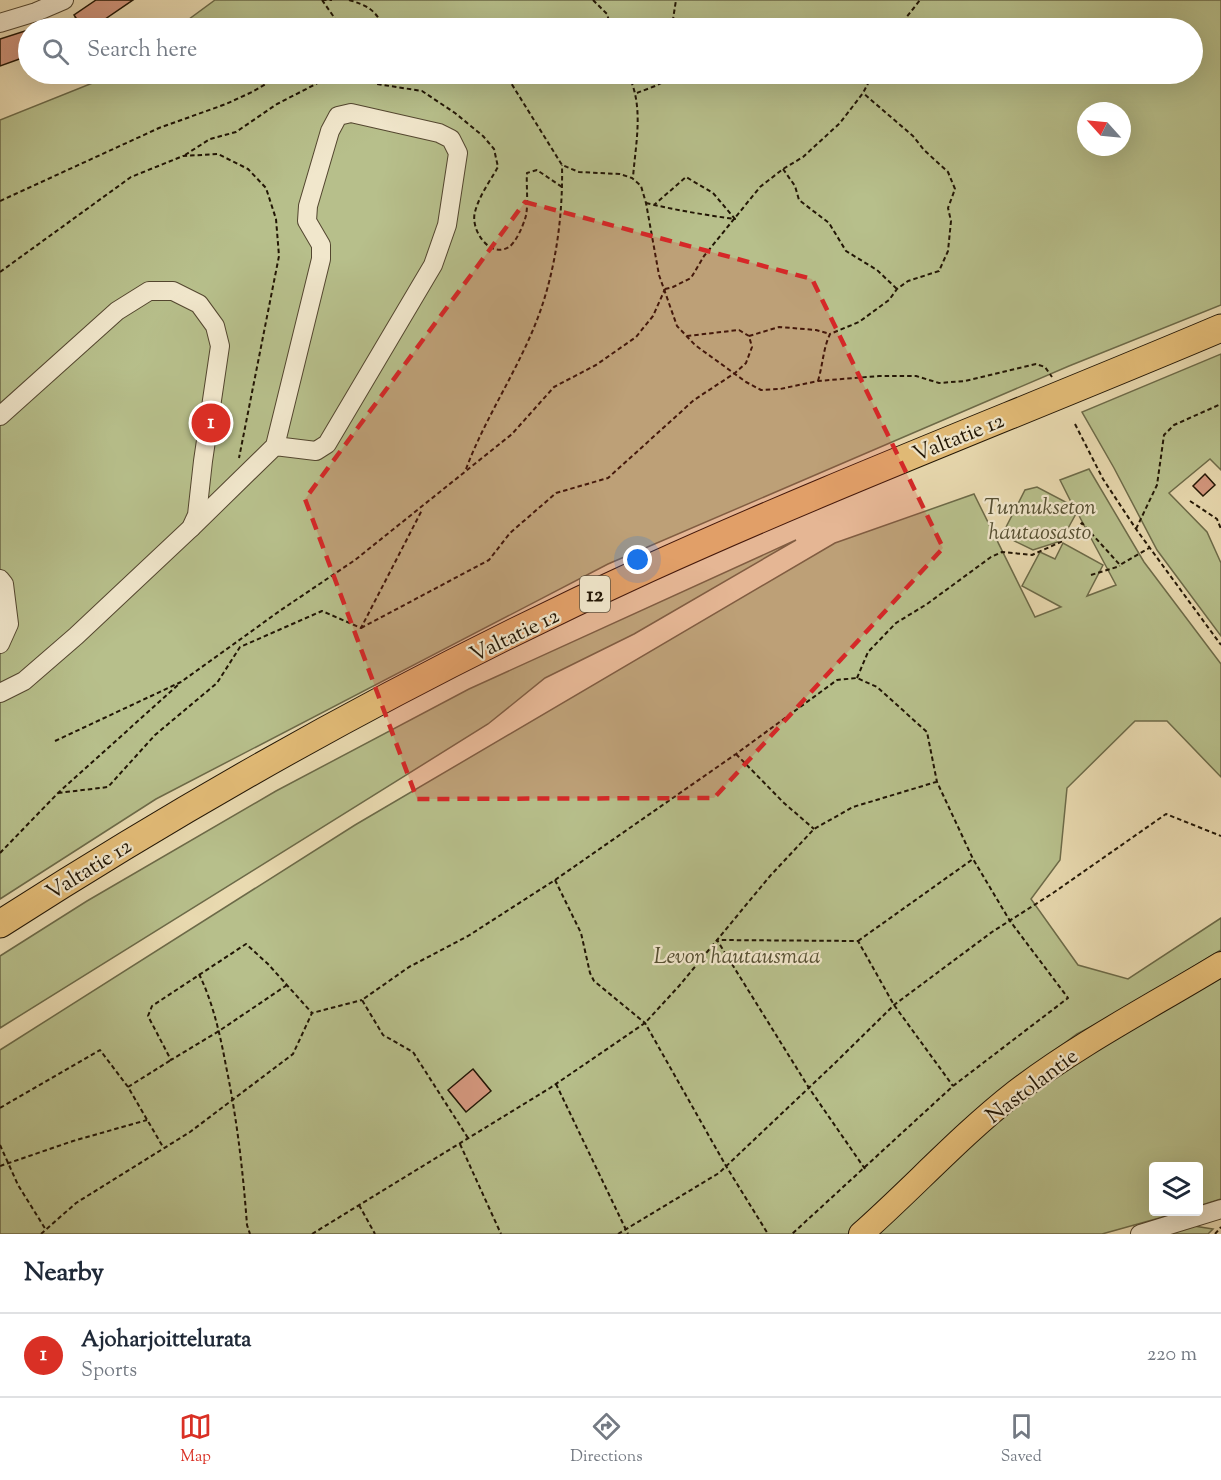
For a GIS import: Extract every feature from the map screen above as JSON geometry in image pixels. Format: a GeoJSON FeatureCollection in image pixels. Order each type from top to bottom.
{"type":"FeatureCollection","features":[{"type":"Feature","properties":{"kind":"highway","name":"Valtatie 12"},"geometry":{"type":"LineString","coordinates":[[0,924],[167,819],[277,757],[403,689],[530,626],[645,570],[760,519],[1221,328]]}},
{"type":"Feature","properties":{"kind":"main road","name":"Nastolantie"},"geometry":{"type":"LineString","coordinates":[[861,1234],[946,1153],[1016,1093],[1084,1044],[1221,964]]}},
{"type":"Feature","properties":{"kind":"street"},"geometry":{"type":"LineString","coordinates":[[0,23],[36,12],[64,0]]}},
{"type":"Feature","properties":{"kind":"street"},"geometry":{"type":"LineString","coordinates":[[0,693],[24,681],[76,636],[275,446],[321,259],[321,245],[307,221],[308,206],[330,131],[338,116],[351,112],[438,133],[451,139],[458,153],[447,225],[433,266],[327,444],[316,451],[275,446]]}},
{"type":"Feature","properties":{"kind":"street"},"geometry":{"type":"LineString","coordinates":[[0,416],[117,311],[148,291],[173,291],[199,304],[215,326],[220,346],[197,515],[191,528]]}},
{"type":"Feature","properties":{"kind":"street"},"geometry":{"type":"LineString","coordinates":[[0,579],[4,584],[9,624],[0,644]]}},
{"type":"Feature","properties":{"kind":"street"},"geometry":{"type":"LineString","coordinates":[[1140,1234],[1221,1209]]}},
{"type":"Feature","properties":{"kind":"path"},"geometry":{"type":"LineString","coordinates":[[322,0],[332,0]]}},
{"type":"Feature","properties":{"kind":"path"},"geometry":{"type":"LineString","coordinates":[[322,0],[335,18]]}},
{"type":"Feature","properties":{"kind":"path"},"geometry":{"type":"LineString","coordinates":[[349,0],[367,5],[379,18]]}},
{"type":"Feature","properties":{"kind":"path"},"geometry":{"type":"LineString","coordinates":[[593,0],[608,18]]}},
{"type":"Feature","properties":{"kind":"path"},"geometry":{"type":"LineString","coordinates":[[673,18],[676,0]]}},
{"type":"Feature","properties":{"kind":"path"},"geometry":{"type":"LineString","coordinates":[[906,18],[920,0]]}},
{"type":"Feature","properties":{"kind":"path"},"geometry":{"type":"LineString","coordinates":[[0,201],[159,128],[226,105],[266,84]]}},
{"type":"Feature","properties":{"kind":"path"},"geometry":{"type":"LineString","coordinates":[[0,272],[131,177],[183,156],[210,139],[236,132],[277,104],[316,84]]}},
{"type":"Feature","properties":{"kind":"path"},"geometry":{"type":"LineString","coordinates":[[377,84],[422,91],[455,113],[483,136],[494,149],[498,167],[474,214],[477,233],[489,248],[499,250],[510,247],[516,238],[526,217],[527,173],[537,170],[562,187]]}},
{"type":"Feature","properties":{"kind":"path"},"geometry":{"type":"LineString","coordinates":[[466,469],[475,445],[523,351],[543,306],[555,256],[562,165],[512,84]]}},
{"type":"Feature","properties":{"kind":"path"},"geometry":{"type":"LineString","coordinates":[[632,84],[636,94],[638,117],[633,178]]}},
{"type":"Feature","properties":{"kind":"path"},"geometry":{"type":"LineString","coordinates":[[636,94],[658,84]]}},
{"type":"Feature","properties":{"kind":"path"},"geometry":{"type":"LineString","coordinates":[[665,289],[691,278],[704,256],[760,187],[824,140],[840,123],[868,84]]}},
{"type":"Feature","properties":{"kind":"path"},"geometry":{"type":"LineString","coordinates":[[749,336],[779,327],[816,330],[830,334],[859,322],[889,300],[908,280],[939,271],[948,251],[951,220],[948,208],[955,189],[948,172],[924,150],[913,136],[863,93]]}},
{"type":"Feature","properties":{"kind":"path"},"geometry":{"type":"LineString","coordinates":[[183,156],[218,154],[248,169],[266,188],[276,219],[279,256],[233,487]]}},
{"type":"Feature","properties":{"kind":"path"},"geometry":{"type":"LineString","coordinates":[[562,165],[579,172],[620,174],[633,178],[640,186],[646,202],[659,275],[677,326],[695,345],[760,390],[818,381],[916,376],[939,383],[965,381],[1036,364],[1045,367],[1054,379]]}},
{"type":"Feature","properties":{"kind":"path"},"geometry":{"type":"LineString","coordinates":[[783,169],[795,186],[799,200],[829,223],[846,251],[877,270],[897,289]]}},
{"type":"Feature","properties":{"kind":"path"},"geometry":{"type":"LineString","coordinates":[[654,205],[686,177],[713,193],[735,219]]}},
{"type":"Feature","properties":{"kind":"path"},"geometry":{"type":"LineString","coordinates":[[646,202],[735,219]]}},
{"type":"Feature","properties":{"kind":"path"},"geometry":{"type":"LineString","coordinates":[[0,853],[58,793],[181,682],[355,560],[424,507],[466,469],[512,434],[554,387],[596,365],[636,337],[653,315],[665,289]]}},
{"type":"Feature","properties":{"kind":"path"},"geometry":{"type":"LineString","coordinates":[[361,628],[489,560],[510,533],[556,493],[608,478],[694,400],[735,374],[746,363],[752,347],[749,336],[739,330],[687,336]]}},
{"type":"Feature","properties":{"kind":"path"},"geometry":{"type":"LineString","coordinates":[[818,381],[824,362],[824,348],[830,334]]}},
{"type":"Feature","properties":{"kind":"path"},"geometry":{"type":"LineString","coordinates":[[1136,529],[1157,485],[1164,435],[1174,425],[1221,404]]}},
{"type":"Feature","properties":{"kind":"path"},"geometry":{"type":"LineString","coordinates":[[1075,424],[1103,479],[1136,529],[1221,645]]}},
{"type":"Feature","properties":{"kind":"path"},"geometry":{"type":"LineString","coordinates":[[1190,501],[1217,519],[1221,529]]}},
{"type":"Feature","properties":{"kind":"path"},"geometry":{"type":"LineString","coordinates":[[361,628],[424,507]]}},
{"type":"Feature","properties":{"kind":"path"},"geometry":{"type":"LineString","coordinates":[[857,678],[868,652],[897,623],[927,604],[991,556],[1002,552],[1032,555],[1065,540],[1082,523],[1120,565]]}},
{"type":"Feature","properties":{"kind":"path"},"geometry":{"type":"LineString","coordinates":[[1091,575],[1120,565],[1149,548]]}},
{"type":"Feature","properties":{"kind":"path"},"geometry":{"type":"LineString","coordinates":[[58,793],[108,787],[155,735],[217,683],[240,647],[322,611],[361,628]]}},
{"type":"Feature","properties":{"kind":"path"},"geometry":{"type":"LineString","coordinates":[[312,1013],[362,1000],[409,967],[468,936],[555,880],[736,754],[837,680],[857,678],[877,687],[927,732],[937,782],[973,859],[1010,921],[1068,998],[953,1086],[792,1234]]}},
{"type":"Feature","properties":{"kind":"path"},"geometry":{"type":"LineString","coordinates":[[55,741],[181,682]]}},
{"type":"Feature","properties":{"kind":"path"},"geometry":{"type":"LineString","coordinates":[[736,754],[784,803],[814,829]]}},
{"type":"Feature","properties":{"kind":"path"},"geometry":{"type":"LineString","coordinates":[[312,1234],[556,1084],[645,1023],[679,986],[770,876],[814,829],[853,807],[937,782]]}},
{"type":"Feature","properties":{"kind":"path"},"geometry":{"type":"LineString","coordinates":[[618,1234],[719,1173],[894,1005],[1010,921],[1166,814],[1221,836]]}},
{"type":"Feature","properties":{"kind":"path"},"geometry":{"type":"LineString","coordinates":[[717,940],[858,940],[973,859]]}},
{"type":"Feature","properties":{"kind":"path"},"geometry":{"type":"LineString","coordinates":[[555,880],[581,933],[594,981],[645,1023],[726,1166],[768,1234]]}},
{"type":"Feature","properties":{"kind":"path"},"geometry":{"type":"LineString","coordinates":[[717,940],[809,1088],[865,1169]]}},
{"type":"Feature","properties":{"kind":"path"},"geometry":{"type":"LineString","coordinates":[[858,940],[894,1005],[953,1086]]}},
{"type":"Feature","properties":{"kind":"path"},"geometry":{"type":"LineString","coordinates":[[171,1060],[148,1016],[152,1006],[246,944],[268,964],[312,1013]]}},
{"type":"Feature","properties":{"kind":"path"},"geometry":{"type":"LineString","coordinates":[[200,974],[207,989],[219,1031],[233,1101],[241,1152],[247,1225],[250,1234]]}},
{"type":"Feature","properties":{"kind":"path"},"geometry":{"type":"LineString","coordinates":[[128,1087],[219,1031],[287,985]]}},
{"type":"Feature","properties":{"kind":"path"},"geometry":{"type":"LineString","coordinates":[[362,1000],[383,1035],[413,1052],[468,1138]]}},
{"type":"Feature","properties":{"kind":"path"},"geometry":{"type":"LineString","coordinates":[[41,1234],[76,1203],[164,1148],[233,1101],[293,1054],[312,1013]]}},
{"type":"Feature","properties":{"kind":"path"},"geometry":{"type":"LineString","coordinates":[[0,1108],[100,1050],[128,1087],[164,1148]]}},
{"type":"Feature","properties":{"kind":"path"},"geometry":{"type":"LineString","coordinates":[[556,1084],[628,1234]]}},
{"type":"Feature","properties":{"kind":"path"},"geometry":{"type":"LineString","coordinates":[[0,1166],[73,1141],[147,1120]]}},
{"type":"Feature","properties":{"kind":"path"},"geometry":{"type":"LineString","coordinates":[[460,1144],[501,1234]]}},
{"type":"Feature","properties":{"kind":"path"},"geometry":{"type":"LineString","coordinates":[[0,1145],[18,1185],[46,1230]]}},
{"type":"Feature","properties":{"kind":"path"},"geometry":{"type":"LineString","coordinates":[[359,1205],[375,1234]]}},
{"type":"Feature","properties":{"kind":"path"},"geometry":{"type":"LineString","coordinates":[[1215,1234],[1221,1227]]}},
{"type":"Feature","properties":{"kind":"highlighted area"},"geometry":{"type":"Polygon","coordinates":[[[525,202],[812,279],[943,548],[714,798],[417,799],[305,499],[525,202]]]}},
{"type":"Feature","properties":{"kind":"green space"},"geometry":{"type":"Polygon","coordinates":[[[215,0],[1221,0],[1221,305],[1069,366],[608,564],[156,799],[0,899],[0,120],[90,84],[1203,84],[1203,18],[191,18],[215,0]]]}},
{"type":"Feature","properties":{"kind":"green space"},"geometry":{"type":"Polygon","coordinates":[[[1221,354],[1221,470],[1210,459],[1169,493],[1207,532],[1221,563],[1221,636],[1157,550],[1082,412],[1221,354]]]}},
{"type":"Feature","properties":{"kind":"green space","name":"Levon hautausmaa"},"geometry":{"type":"Polygon","coordinates":[[[1089,469],[1144,562],[1221,664],[1221,777],[1167,721],[1135,721],[1067,788],[1060,860],[1031,899],[1078,965],[1128,979],[1221,918],[1221,950],[1114,1015],[1077,1034],[1009,1085],[848,1234],[0,1234],[0,1050],[355,825],[835,543],[974,494],[1035,617],[1061,607],[1022,586],[1040,552],[1055,559],[1063,543],[1103,565],[1087,596],[1116,585],[1077,512],[1061,541],[1033,550],[1002,535],[1025,490],[1037,487],[1073,506],[1060,480],[1089,469]]]}},
{"type":"Feature","properties":{"kind":"green space"},"geometry":{"type":"Polygon","coordinates":[[[796,540],[634,634],[545,678],[488,724],[0,1028],[0,956],[87,901],[276,791],[469,689],[796,540]]]}},
{"type":"Feature","properties":{"kind":"green space"},"geometry":{"type":"Polygon","coordinates":[[[1221,974],[1221,1199],[1203,1205],[1203,1162],[1149,1162],[1149,1216],[1167,1216],[1102,1234],[874,1234],[1020,1100],[1087,1053],[1221,974]]]}},
{"type":"Feature","properties":{"kind":"green space"},"geometry":{"type":"Polygon","coordinates":[[[1194,1226],[1213,1229],[1208,1234],[1167,1234],[1194,1226]]]}},
{"type":"Feature","properties":{"kind":"building"},"geometry":{"type":"Polygon","coordinates":[[[96,0],[133,0],[107,18],[76,18],[74,15],[96,0]]]}},
{"type":"Feature","properties":{"kind":"building"},"geometry":{"type":"Polygon","coordinates":[[[18,33],[18,60],[0,66],[0,39],[18,33]]]}},
{"type":"Feature","properties":{"kind":"building"},"geometry":{"type":"Polygon","coordinates":[[[1205,474],[1215,485],[1203,496],[1193,486],[1205,474]]]}},
{"type":"Feature","properties":{"kind":"building"},"geometry":{"type":"Polygon","coordinates":[[[473,1069],[491,1091],[466,1112],[448,1090],[473,1069]]]}},
{"type":"Feature","properties":{"kind":"place","name":"Ajoharjoittelurata"},"geometry":{"type":"Point","coordinates":[211,423]}},
{"type":"Feature","properties":{"kind":"park label","name":"Tunnukseton hautaosasto"},"geometry":{"type":"Point","coordinates":[1040,518]}}]}
